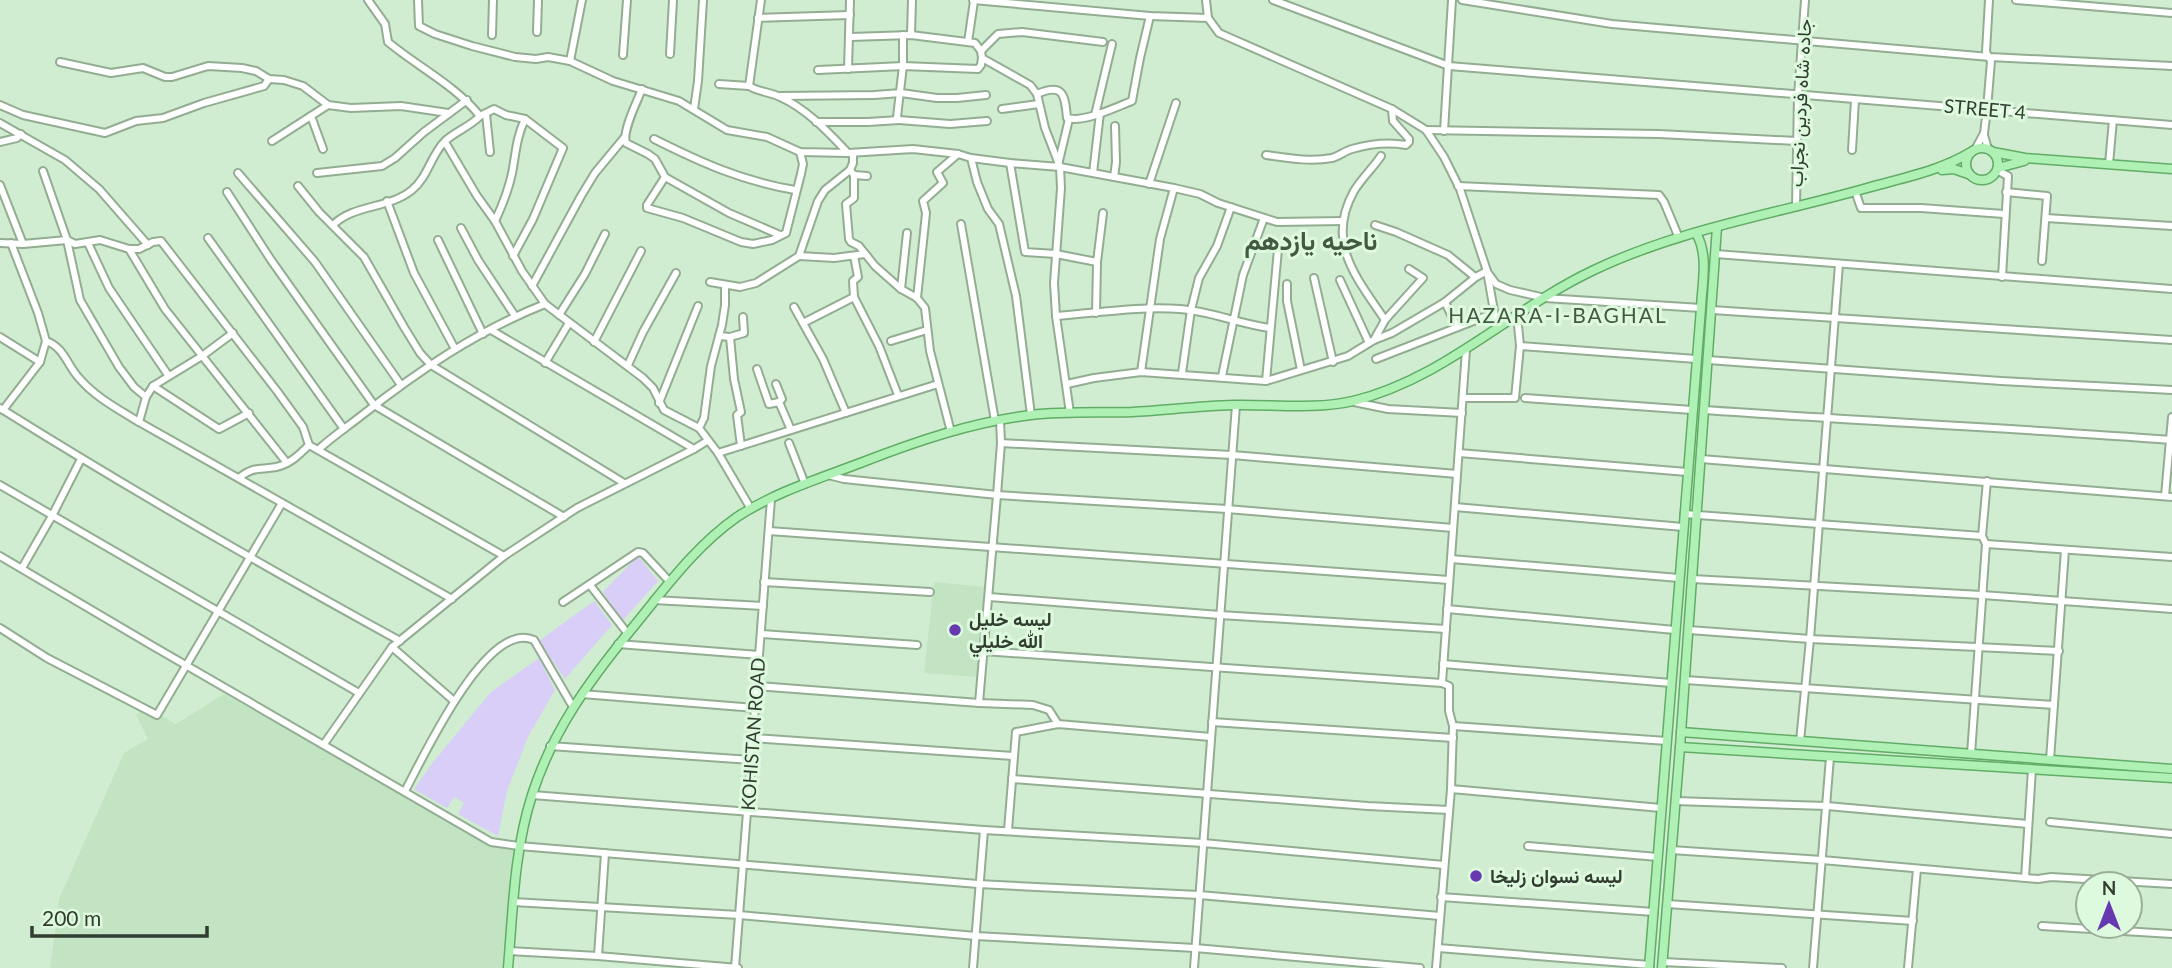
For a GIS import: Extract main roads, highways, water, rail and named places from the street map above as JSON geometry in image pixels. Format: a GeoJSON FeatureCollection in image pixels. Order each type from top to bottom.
{"type":"FeatureCollection","features":[{"type":"Feature","properties":{"kind":"main road"},"geometry":{"type":"LineString","coordinates":[[1969,174],[1965,162],[1973,150]]}},
{"type":"Feature","properties":{"kind":"main road"},"geometry":{"type":"LineString","coordinates":[[508,968],[519,846],[532,795],[550,746],[573,707],[618,644],[669,581],[718,531],[771,499],[896,448],[951,432],[1031,415],[1236,405],[1328,405],[1352,401],[1416,378],[1598,268],[1679,238],[1953,163],[1973,150],[1991,150],[2007,156],[2172,169]]}},
{"type":"Feature","properties":{"kind":"main road"},"geometry":{"type":"LineString","coordinates":[[1918,173],[1954,169],[1985,180],[1991,178],[1997,169],[1997,157],[1991,150]]}},
{"type":"Feature","properties":{"kind":"main road"},"geometry":{"type":"LineString","coordinates":[[1997,169],[2009,164],[2041,159]]}},
{"type":"Feature","properties":{"kind":"main road"},"geometry":{"type":"LineString","coordinates":[[1662,965],[1717,227]]}},
{"type":"Feature","properties":{"kind":"main road"},"geometry":{"type":"LineString","coordinates":[[1649,966],[1701,309],[1704,254],[1696,233]]}},
{"type":"Feature","properties":{"kind":"main road"},"geometry":{"type":"LineString","coordinates":[[1681,732],[2050,760],[2172,778]]}},
{"type":"Feature","properties":{"kind":"main road"},"geometry":{"type":"LineString","coordinates":[[1680,747],[2032,769],[2142,772],[2172,769]]}},
{"type":"Feature","properties":{"kind":"place","name":"ليسه خليل الله خليلي"},"geometry":{"type":"Point","coordinates":[955,630]}},
{"type":"Feature","properties":{"kind":"place","name":"لیسه نسوان زلیخا"},"geometry":{"type":"Point","coordinates":[1476,876]}},
{"type":"Feature","properties":{"kind":"district","name":"ناحیه یازدهم"},"geometry":{"type":"Point","coordinates":[1311,241]}},
{"type":"Feature","properties":{"kind":"district","name":"HAZARA-I-BAGHAL"},"geometry":{"type":"Point","coordinates":[1558,316]}}]}
